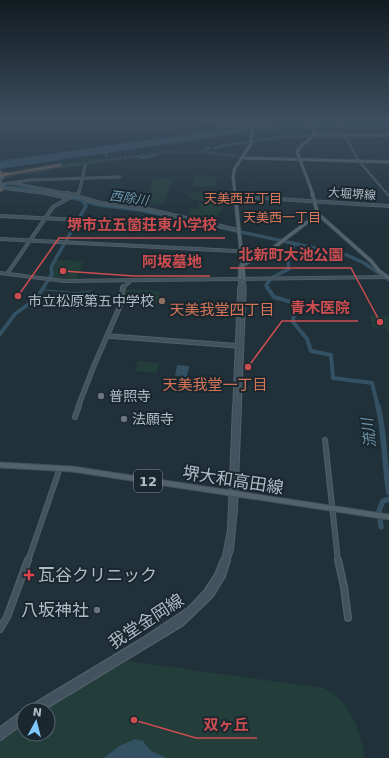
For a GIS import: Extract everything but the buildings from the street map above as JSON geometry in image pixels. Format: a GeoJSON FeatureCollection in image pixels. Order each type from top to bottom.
{"type":"FeatureCollection","features":[{"type":"Feature","properties":{"kind":"highway"},"geometry":{"type":"LineString","coordinates":[[1,175],[60,166]]}},
{"type":"Feature","properties":{"kind":"highway"},"geometry":{"type":"LineString","coordinates":[[7,174],[50,169]]}},
{"type":"Feature","properties":{"kind":"main road"},"geometry":{"type":"LineString","coordinates":[[242,278],[233,196],[233,174],[242,158],[389,162]]}},
{"type":"Feature","properties":{"kind":"main road"},"geometry":{"type":"LineString","coordinates":[[299,159],[318,214],[379,271],[388,277]]}},
{"type":"Feature","properties":{"kind":"main road"},"geometry":{"type":"LineString","coordinates":[[1,175],[1,187]]}},
{"type":"Feature","properties":{"kind":"main road"},"geometry":{"type":"LineString","coordinates":[[241,266],[280,243],[318,214]]}},
{"type":"Feature","properties":{"kind":"main road","name":"堺大和高田線"},"geometry":{"type":"LineString","coordinates":[[0,465],[60,468],[389,517]]}},
{"type":"Feature","properties":{"kind":"street"},"geometry":{"type":"LineString","coordinates":[[7,274],[54,205],[80,193],[84,166]]}},
{"type":"Feature","properties":{"kind":"street"},"geometry":{"type":"LineString","coordinates":[[1,187],[12,183],[30,180],[120,177]]}},
{"type":"Feature","properties":{"kind":"street"},"geometry":{"type":"LineString","coordinates":[[12,183],[75,195],[100,203],[147,209],[237,231]]}},
{"type":"Feature","properties":{"kind":"street"},"geometry":{"type":"LineString","coordinates":[[1,187],[69,198]]}},
{"type":"Feature","properties":{"kind":"street","name":"大堀堺線"},"geometry":{"type":"LineString","coordinates":[[233,196],[389,206]]}},
{"type":"Feature","properties":{"kind":"street"},"geometry":{"type":"LineString","coordinates":[[0,216],[178,225]]}},
{"type":"Feature","properties":{"kind":"street"},"geometry":{"type":"LineString","coordinates":[[0,239],[236,251]]}},
{"type":"Feature","properties":{"kind":"street"},"geometry":{"type":"LineString","coordinates":[[0,273],[49,279],[131,280],[388,277]]}},
{"type":"Feature","properties":{"kind":"street","name":"我堂金岡線"},"geometry":{"type":"LineString","coordinates":[[51,702],[181,622],[211,594],[222,576],[232,550],[242,278]]}},
{"type":"Feature","properties":{"kind":"street"},"geometry":{"type":"LineString","coordinates":[[75,417],[93,368],[121,303],[123,286],[131,280]]}},
{"type":"Feature","properties":{"kind":"street"},"geometry":{"type":"LineString","coordinates":[[108,336],[240,346]]}},
{"type":"Feature","properties":{"kind":"street"},"geometry":{"type":"LineString","coordinates":[[325,440],[337,557],[344,587],[348,618]]}},
{"type":"Feature","properties":{"kind":"street"},"geometry":{"type":"LineString","coordinates":[[0,629],[8,617],[60,468]]}},
{"type":"Feature","properties":{"kind":"street","name":"我堂金岡線"},"geometry":{"type":"LineString","coordinates":[[42,702],[179,618],[197,603],[213,584],[225,558],[230,530],[233,494]]}},
{"type":"Feature","properties":{"kind":"street"},"geometry":{"type":"LineString","coordinates":[[0,731],[16,719]]}},
{"type":"Feature","properties":{"kind":"street"},"geometry":{"type":"LineString","coordinates":[[0,737],[16,725]]}},
{"type":"Feature","properties":{"kind":"green space"},"geometry":{"type":"Polygon","coordinates":[[[104,159],[108,162],[58,169],[57,167],[63,166],[62,164],[104,159]]]}},
{"type":"Feature","properties":{"kind":"green space"},"geometry":{"type":"Polygon","coordinates":[[[195,175],[217,177],[215,187],[192,186],[195,175]]]}},
{"type":"Feature","properties":{"kind":"green space"},"geometry":{"type":"Polygon","coordinates":[[[154,178],[172,179],[164,204],[144,203],[154,178]]]}},
{"type":"Feature","properties":{"kind":"green space"},"geometry":{"type":"Polygon","coordinates":[[[192,192],[212,193],[212,196],[208,201],[192,200],[193,197],[188,197],[192,192]]]}},
{"type":"Feature","properties":{"kind":"green space"},"geometry":{"type":"Polygon","coordinates":[[[199,203],[222,205],[221,209],[223,210],[218,212],[216,218],[211,218],[209,222],[188,217],[191,208],[199,209],[199,203]]]}},
{"type":"Feature","properties":{"kind":"green space"},"geometry":{"type":"Polygon","coordinates":[[[57,260],[84,261],[76,279],[51,278],[54,272],[52,267],[57,260]]]}},
{"type":"Feature","properties":{"kind":"green space"},"geometry":{"type":"Polygon","coordinates":[[[125,290],[160,291],[157,303],[125,299],[125,290]]]}},
{"type":"Feature","properties":{"kind":"green space"},"geometry":{"type":"Polygon","coordinates":[[[370,315],[389,317],[389,335],[386,328],[373,327],[370,315]]]}},
{"type":"Feature","properties":{"kind":"green space"},"geometry":{"type":"Polygon","coordinates":[[[138,361],[159,363],[156,373],[135,371],[138,361]]]}},
{"type":"Feature","properties":{"kind":"green space"},"geometry":{"type":"Polygon","coordinates":[[[127,661],[324,688],[341,701],[353,718],[361,738],[365,758],[0,758],[0,742],[16,730],[16,742],[56,742],[56,704],[127,661]]]}},
{"type":"Feature","properties":{"kind":"water"},"geometry":{"type":"Polygon","coordinates":[[[32,156],[85,156],[0,169],[0,161],[32,156]]]}},
{"type":"Feature","properties":{"kind":"water"},"geometry":{"type":"Polygon","coordinates":[[[177,365],[189,366],[187,377],[175,376],[177,365]]]}},
{"type":"Feature","properties":{"kind":"water"},"geometry":{"type":"Polygon","coordinates":[[[135,739],[143,741],[150,750],[167,758],[104,758],[119,746],[135,739]]]}},
{"type":"Feature","properties":{"kind":"waterway"},"geometry":{"type":"LineString","coordinates":[[138,156],[141,158],[149,156]]}},
{"type":"Feature","properties":{"kind":"waterway","name":"西除川"},"geometry":{"type":"LineString","coordinates":[[0,186],[57,194]]}},
{"type":"Feature","properties":{"kind":"waterway","name":"西除川"},"geometry":{"type":"LineString","coordinates":[[57,194],[99,205],[140,210],[347,255],[364,263],[389,280]]}},
{"type":"Feature","properties":{"kind":"waterway"},"geometry":{"type":"LineString","coordinates":[[43,288],[52,274],[51,267],[86,206],[83,201]]}},
{"type":"Feature","properties":{"kind":"waterway","name":"流川"},"geometry":{"type":"LineString","coordinates":[[273,277],[289,269],[288,262],[294,244]]}},
{"type":"Feature","properties":{"kind":"waterway","name":"流川"},"geometry":{"type":"LineString","coordinates":[[267,288],[266,285],[270,280]]}},
{"type":"Feature","properties":{"kind":"waterway"},"geometry":{"type":"LineString","coordinates":[[0,334],[15,314],[37,298],[44,287]]}},
{"type":"Feature","properties":{"kind":"waterway","name":"流川"},"geometry":{"type":"LineString","coordinates":[[267,287],[274,297],[295,303],[293,322],[307,339],[311,351],[331,355],[333,378],[372,383],[378,407]]}},
{"type":"Feature","properties":{"kind":"waterway"},"geometry":{"type":"LineString","coordinates":[[44,290],[70,292]]}},
{"type":"Feature","properties":{"kind":"waterway"},"geometry":{"type":"LineString","coordinates":[[72,293],[91,291]]}},
{"type":"Feature","properties":{"kind":"waterway","name":"流川"},"geometry":{"type":"LineString","coordinates":[[378,406],[382,428],[389,493]]}},
{"type":"Feature","properties":{"kind":"waterway","name":"流川"},"geometry":{"type":"LineString","coordinates":[[381,527],[379,511],[383,501],[389,499]]}},
{"type":"Feature","properties":{"kind":"tunnel"},"geometry":{"type":"LineString","coordinates":[[48,168],[136,156]]}},
{"type":"Feature","properties":{"kind":"tunnel"},"geometry":{"type":"LineString","coordinates":[[236,156],[247,158]]}},
{"type":"Feature","properties":{"kind":"tunnel"},"geometry":{"type":"LineString","coordinates":[[309,159],[377,161]]}},
{"type":"Feature","properties":{"kind":"tunnel"},"geometry":{"type":"LineString","coordinates":[[28,173],[51,169]]}},
{"type":"Feature","properties":{"kind":"tunnel"},"geometry":{"type":"LineString","coordinates":[[0,178],[30,171]]}},
{"type":"Feature","properties":{"kind":"railway"},"geometry":{"type":"LineString","coordinates":[[356,156],[389,196]]}},
{"type":"Feature","properties":{"kind":"place","name":"阿坂墓地"},"geometry":{"type":"Point","coordinates":[63,271]}},
{"type":"Feature","properties":{"kind":"place","name":"堺市立五箇荘東小学校"},"geometry":{"type":"Point","coordinates":[18,296]}},
{"type":"Feature","properties":{"kind":"place","name":"市立松原第五中学校"},"geometry":{"type":"Point","coordinates":[162,301]}},
{"type":"Feature","properties":{"kind":"place","name":"北新町大池公園"},"geometry":{"type":"Point","coordinates":[380,322]}},
{"type":"Feature","properties":{"kind":"place","name":"青木医院"},"geometry":{"type":"Point","coordinates":[248,367]}},
{"type":"Feature","properties":{"kind":"place","name":"普照寺"},"geometry":{"type":"Point","coordinates":[101,396]}},
{"type":"Feature","properties":{"kind":"place","name":"法願寺"},"geometry":{"type":"Point","coordinates":[124,419]}},
{"type":"Feature","properties":{"kind":"place","name":"瓦谷クリニック"},"geometry":{"type":"Point","coordinates":[29,575]}},
{"type":"Feature","properties":{"kind":"place","name":"八坂神社"},"geometry":{"type":"Point","coordinates":[97,610]}},
{"type":"Feature","properties":{"kind":"place","name":"双ヶ丘"},"geometry":{"type":"Point","coordinates":[134,720]}},
{"type":"Feature","properties":{"kind":"district","name":"天美西五丁目"},"geometry":{"type":"Point","coordinates":[243,198]}},
{"type":"Feature","properties":{"kind":"district","name":"天美西一丁目"},"geometry":{"type":"Point","coordinates":[282,217]}},
{"type":"Feature","properties":{"kind":"district","name":"天美我堂四丁目"},"geometry":{"type":"Point","coordinates":[222,310]}},
{"type":"Feature","properties":{"kind":"district","name":"天美我堂一丁目"},"geometry":{"type":"Point","coordinates":[215,385]}}]}
